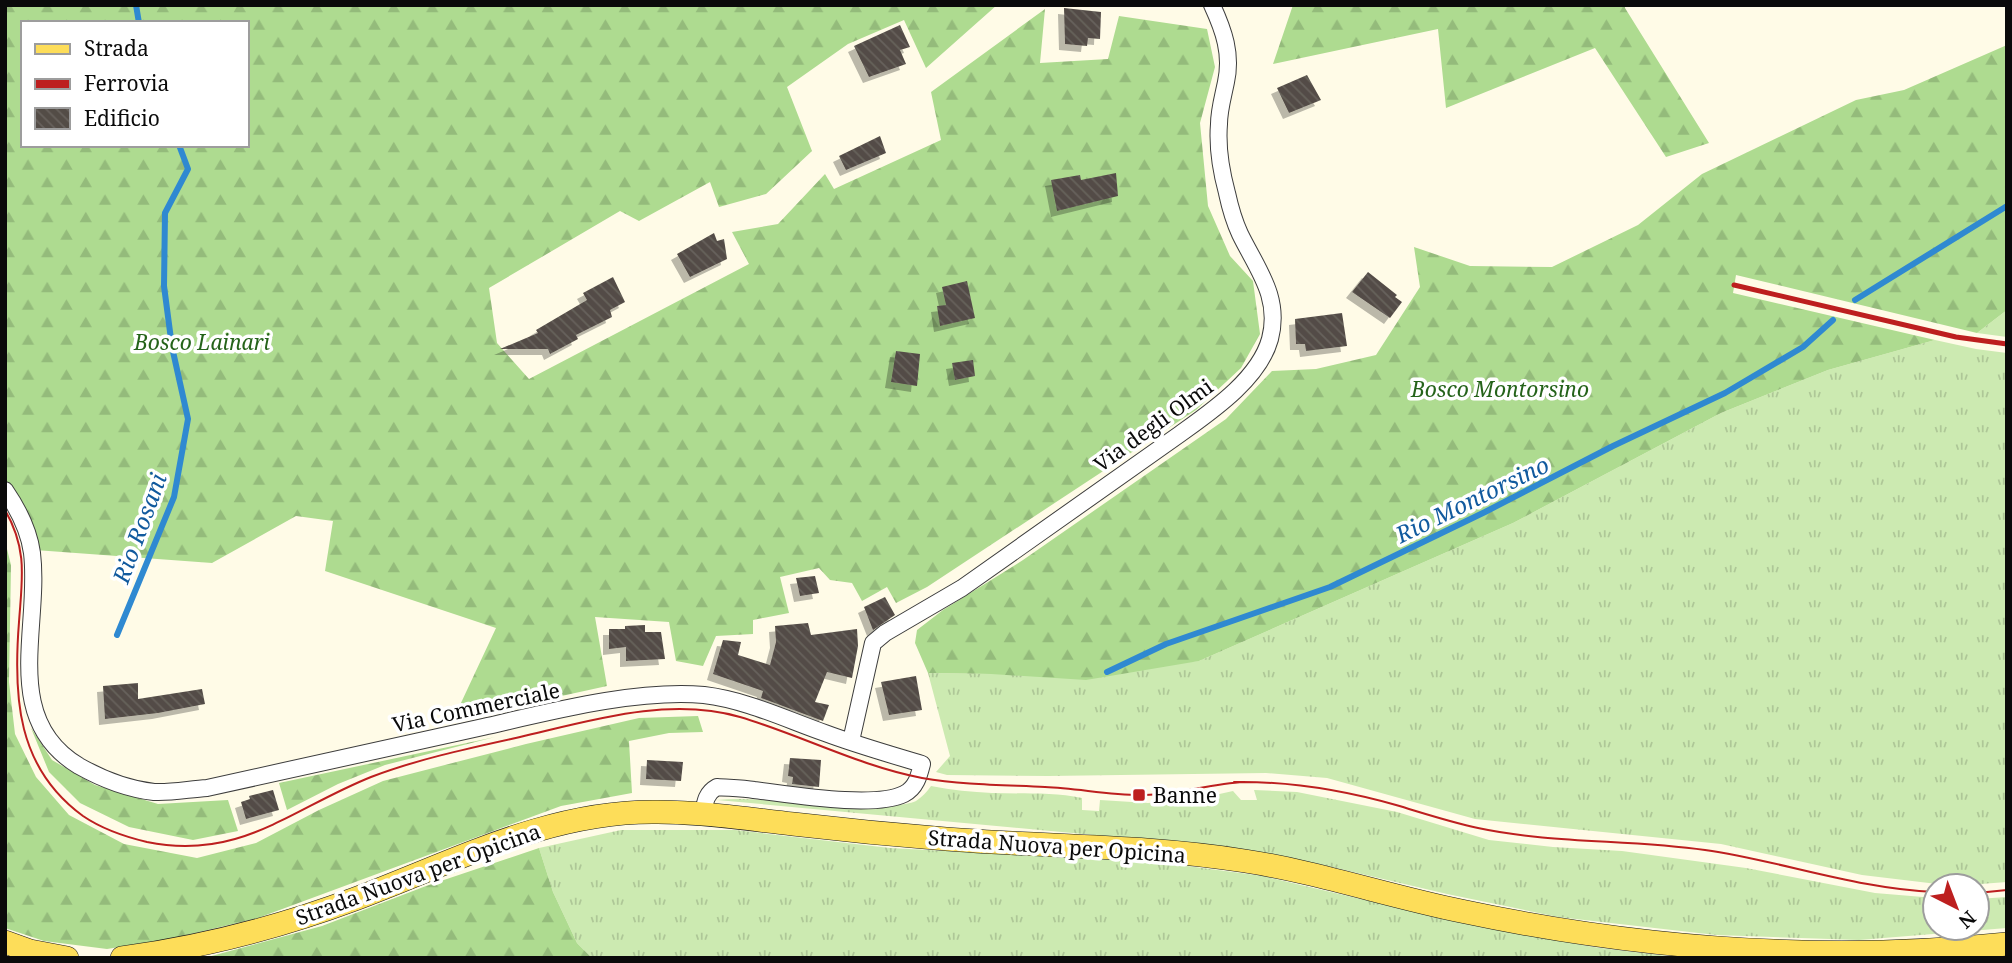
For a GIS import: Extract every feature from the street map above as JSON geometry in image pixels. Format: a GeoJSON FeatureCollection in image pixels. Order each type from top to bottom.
{"type":"FeatureCollection","features":[{"type":"Feature","properties":{"kind":"main road","name":"Strada Nuova per Opicina"},"geometry":{"type":"LineString","coordinates":[[122,958],[174,950],[273,927],[355,899],[511,837],[549,826],[588,817],[657,811],[852,831],[1114,849],[1249,862],[1459,911],[1571,931],[1691,947],[1755,953],[1811,954],[1931,952],[2007,944]]}},
{"type":"Feature","properties":{"kind":"main road"},"geometry":{"type":"LineString","coordinates":[[5,942],[30,951],[66,958]]}},
{"type":"Feature","properties":{"kind":"street","name":"Via degli Olmi"},"geometry":{"type":"LineString","coordinates":[[851,741],[873,643],[885,633],[926,611],[972,581],[1216,408],[1260,363],[1270,338],[1273,314],[1269,290],[1236,225],[1222,173],[1219,125],[1228,47],[1212,5]]}},
{"type":"Feature","properties":{"kind":"street","name":"Via Commerciale"},"geometry":{"type":"LineString","coordinates":[[5,490],[27,532],[32,555],[29,673],[33,706],[39,722],[48,740],[65,758],[94,775],[126,787],[156,792],[207,788],[537,715],[615,700],[660,695],[705,696],[736,702],[922,764],[912,789],[901,796],[875,799],[801,796],[717,787],[710,790],[703,814]]}},
{"type":"Feature","properties":{"kind":"green space","name":"Bosco Lainari"},"geometry":{"type":"Polygon","coordinates":[[[5,5],[997,5],[926,68],[904,20],[848,44],[787,87],[812,151],[766,194],[719,207],[710,182],[639,221],[620,211],[489,288],[497,343],[529,379],[749,264],[732,232],[778,224],[825,174],[834,189],[941,140],[931,92],[1045,9],[1040,63],[1108,59],[1119,16],[1207,29],[1215,67],[1200,123],[1208,206],[1230,256],[1253,281],[1260,334],[1241,368],[1196,410],[927,587],[896,603],[887,587],[862,601],[852,583],[830,580],[819,568],[780,577],[789,613],[753,620],[753,634],[716,636],[703,666],[676,661],[669,622],[595,617],[607,686],[453,720],[496,628],[325,571],[333,521],[296,516],[212,563],[35,550],[20,499],[5,480],[5,5]]]}},
{"type":"Feature","properties":{"kind":"green space"},"geometry":{"type":"Polygon","coordinates":[[[1293,5],[1625,5],[1709,143],[1666,157],[1595,48],[1446,108],[1438,29],[1273,64],[1293,5]]]}},
{"type":"Feature","properties":{"kind":"green space","name":"Bosco Montorsino"},"geometry":{"type":"Polygon","coordinates":[[[2007,45],[2007,310],[1977,333],[1736,275],[1733,293],[1935,340],[1828,370],[1721,413],[1513,523],[1199,661],[1086,680],[928,673],[915,643],[917,630],[1226,419],[1272,371],[1316,369],[1376,355],[1420,287],[1414,247],[1470,266],[1552,267],[1638,225],[1702,174],[1856,100],[1904,90],[2007,45]]]}},
{"type":"Feature","properties":{"kind":"green space"},"geometry":{"type":"Polygon","coordinates":[[[2007,310],[2007,337],[1977,333],[2007,310]]]}},
{"type":"Feature","properties":{"kind":"green space"},"geometry":{"type":"Polygon","coordinates":[[[1935,340],[2007,353],[2007,882],[1991,883],[1991,872],[1921,872],[1921,882],[1862,875],[1721,844],[1475,819],[1327,778],[1266,773],[1048,776],[947,775],[936,772],[950,756],[928,673],[991,674],[1199,661],[1513,523],[1721,413],[1828,370],[1935,340]]]}},
{"type":"Feature","properties":{"kind":"green space"},"geometry":{"type":"Polygon","coordinates":[[[5,541],[11,565],[9,682],[15,734],[36,777],[69,815],[124,844],[197,858],[256,843],[383,781],[526,744],[639,718],[698,716],[703,732],[669,733],[629,741],[632,793],[561,806],[258,918],[170,939],[107,949],[44,941],[5,928],[5,541]]]}},
{"type":"Feature","properties":{"kind":"green space"},"geometry":{"type":"Polygon","coordinates":[[[31,728],[52,760],[95,785],[158,804],[228,800],[238,831],[193,840],[129,827],[80,803],[49,772],[31,728]]]}},
{"type":"Feature","properties":{"kind":"green space"},"geometry":{"type":"Polygon","coordinates":[[[495,737],[385,765],[338,784],[287,810],[279,783],[495,737]]]}},
{"type":"Feature","properties":{"kind":"green space"},"geometry":{"type":"Polygon","coordinates":[[[931,786],[977,792],[1048,794],[1082,798],[1082,810],[1099,811],[1100,800],[1148,803],[1197,799],[1233,791],[1241,800],[1257,800],[1254,790],[1297,792],[1397,812],[1489,840],[1622,851],[1746,868],[1875,893],[1921,897],[1921,935],[1859,940],[1716,935],[1558,917],[1319,864],[1222,847],[717,800],[761,800],[828,807],[873,808],[914,802],[931,786]]]}},
{"type":"Feature","properties":{"kind":"green space"},"geometry":{"type":"Polygon","coordinates":[[[621,830],[735,830],[890,848],[1157,862],[1263,876],[1429,915],[1593,947],[1684,958],[592,958],[577,943],[553,892],[539,848],[621,830]]]}},
{"type":"Feature","properties":{"kind":"green space"},"geometry":{"type":"Polygon","coordinates":[[[539,848],[553,892],[577,943],[592,958],[204,958],[322,926],[426,886],[539,848]]]}},
{"type":"Feature","properties":{"kind":"green space"},"geometry":{"type":"Polygon","coordinates":[[[2007,897],[2007,928],[1991,929],[1991,898],[2007,897]]]}},
{"type":"Feature","properties":{"kind":"building"},"geometry":{"type":"Polygon","coordinates":[[[1064,8],[1101,12],[1100,39],[1088,38],[1087,46],[1065,44],[1064,8]]]}},
{"type":"Feature","properties":{"kind":"building"},"geometry":{"type":"Polygon","coordinates":[[[900,25],[910,47],[900,50],[906,64],[869,77],[854,46],[900,25]]]}},
{"type":"Feature","properties":{"kind":"building"},"geometry":{"type":"Polygon","coordinates":[[[1307,75],[1321,100],[1289,113],[1277,88],[1307,75]]]}},
{"type":"Feature","properties":{"kind":"building"},"geometry":{"type":"Polygon","coordinates":[[[880,136],[886,153],[846,170],[839,156],[880,136]]]}},
{"type":"Feature","properties":{"kind":"building"},"geometry":{"type":"Polygon","coordinates":[[[1116,173],[1118,196],[1057,211],[1051,180],[1080,175],[1081,180],[1116,173]]]}},
{"type":"Feature","properties":{"kind":"building"},"geometry":{"type":"Polygon","coordinates":[[[714,233],[717,241],[724,239],[727,259],[690,277],[677,254],[714,233]]]}},
{"type":"Feature","properties":{"kind":"building"},"geometry":{"type":"Polygon","coordinates":[[[1368,272],[1402,302],[1390,318],[1352,292],[1368,272]]]}},
{"type":"Feature","properties":{"kind":"building"},"geometry":{"type":"Polygon","coordinates":[[[613,277],[625,302],[610,310],[612,317],[576,335],[578,339],[550,354],[548,349],[500,349],[538,333],[536,330],[587,300],[583,293],[613,277]]]}},
{"type":"Feature","properties":{"kind":"building"},"geometry":{"type":"Polygon","coordinates":[[[967,281],[975,318],[940,326],[937,306],[946,305],[942,287],[967,281]]]}},
{"type":"Feature","properties":{"kind":"building"},"geometry":{"type":"Polygon","coordinates":[[[1342,313],[1347,346],[1306,351],[1305,344],[1296,344],[1295,319],[1342,313]]]}},
{"type":"Feature","properties":{"kind":"building"},"geometry":{"type":"Polygon","coordinates":[[[896,351],[920,354],[917,386],[891,382],[896,351]]]}},
{"type":"Feature","properties":{"kind":"building"},"geometry":{"type":"Polygon","coordinates":[[[973,360],[975,376],[955,380],[952,363],[973,360]]]}},
{"type":"Feature","properties":{"kind":"building"},"geometry":{"type":"Polygon","coordinates":[[[815,576],[819,593],[800,596],[796,578],[815,576]]]}},
{"type":"Feature","properties":{"kind":"building"},"geometry":{"type":"Polygon","coordinates":[[[885,597],[895,615],[873,630],[864,607],[885,597]]]}},
{"type":"Feature","properties":{"kind":"building"},"geometry":{"type":"Polygon","coordinates":[[[808,623],[811,635],[857,629],[858,646],[852,678],[827,672],[815,702],[829,705],[823,721],[761,698],[763,691],[713,674],[723,640],[741,642],[738,655],[770,665],[776,642],[775,626],[808,623]]]}},
{"type":"Feature","properties":{"kind":"building"},"geometry":{"type":"Polygon","coordinates":[[[645,625],[645,632],[661,632],[665,659],[626,661],[626,647],[609,649],[609,629],[645,625]]]}},
{"type":"Feature","properties":{"kind":"building"},"geometry":{"type":"Polygon","coordinates":[[[916,676],[922,710],[889,715],[881,682],[916,676]]]}},
{"type":"Feature","properties":{"kind":"building"},"geometry":{"type":"Polygon","coordinates":[[[138,683],[138,699],[202,689],[205,704],[105,719],[103,686],[138,683]]]}},
{"type":"Feature","properties":{"kind":"building"},"geometry":{"type":"Polygon","coordinates":[[[790,758],[821,760],[819,787],[792,784],[793,777],[788,776],[790,758]]]}},
{"type":"Feature","properties":{"kind":"building"},"geometry":{"type":"Polygon","coordinates":[[[647,760],[683,762],[681,781],[646,779],[647,760]]]}},
{"type":"Feature","properties":{"kind":"building"},"geometry":{"type":"Polygon","coordinates":[[[273,790],[279,810],[246,819],[241,802],[250,799],[249,796],[273,790]]]}},
{"type":"Feature","properties":{"kind":"waterway","name":"Rio Rosani"},"geometry":{"type":"LineString","coordinates":[[136,5],[139,21]]}},
{"type":"Feature","properties":{"kind":"waterway","name":"Rio Rosani"},"geometry":{"type":"LineString","coordinates":[[117,635],[174,497],[188,419],[172,347],[164,286],[165,213],[188,169],[180,147]]}},
{"type":"Feature","properties":{"kind":"waterway","name":"Rio Montorsino"},"geometry":{"type":"LineString","coordinates":[[1855,300],[2007,206]]}},
{"type":"Feature","properties":{"kind":"waterway","name":"Rio Montorsino"},"geometry":{"type":"LineString","coordinates":[[1107,672],[1166,644],[1330,587],[1485,512],[1613,446],[1725,393],[1803,347],[1833,320]]}},
{"type":"Feature","properties":{"kind":"tram line"},"geometry":{"type":"LineString","coordinates":[[5,510],[17,538],[22,565],[17,677],[19,704],[32,753],[44,776],[61,797],[83,816],[114,832],[147,842],[180,846],[210,844],[238,838],[264,829],[371,777],[407,765],[601,718],[657,710],[713,711],[740,717],[876,766],[937,780],[1132,795],[1170,793],[1244,782]]}},
{"type":"Feature","properties":{"kind":"tram line"},"geometry":{"type":"LineString","coordinates":[[1234,782],[1275,783],[1336,791],[1468,826],[1506,833],[1705,850],[1877,886],[1921,891]]}},
{"type":"Feature","properties":{"kind":"tram line"},"geometry":{"type":"LineString","coordinates":[[1991,892],[2007,890]]}},
{"type":"Feature","properties":{"kind":"railway"},"geometry":{"type":"LineString","coordinates":[[1734,285],[1956,337],[2007,344]]}},
{"type":"Feature","properties":{"kind":"place","name":"Banne"},"geometry":{"type":"Point","coordinates":[1139,795]}}]}
